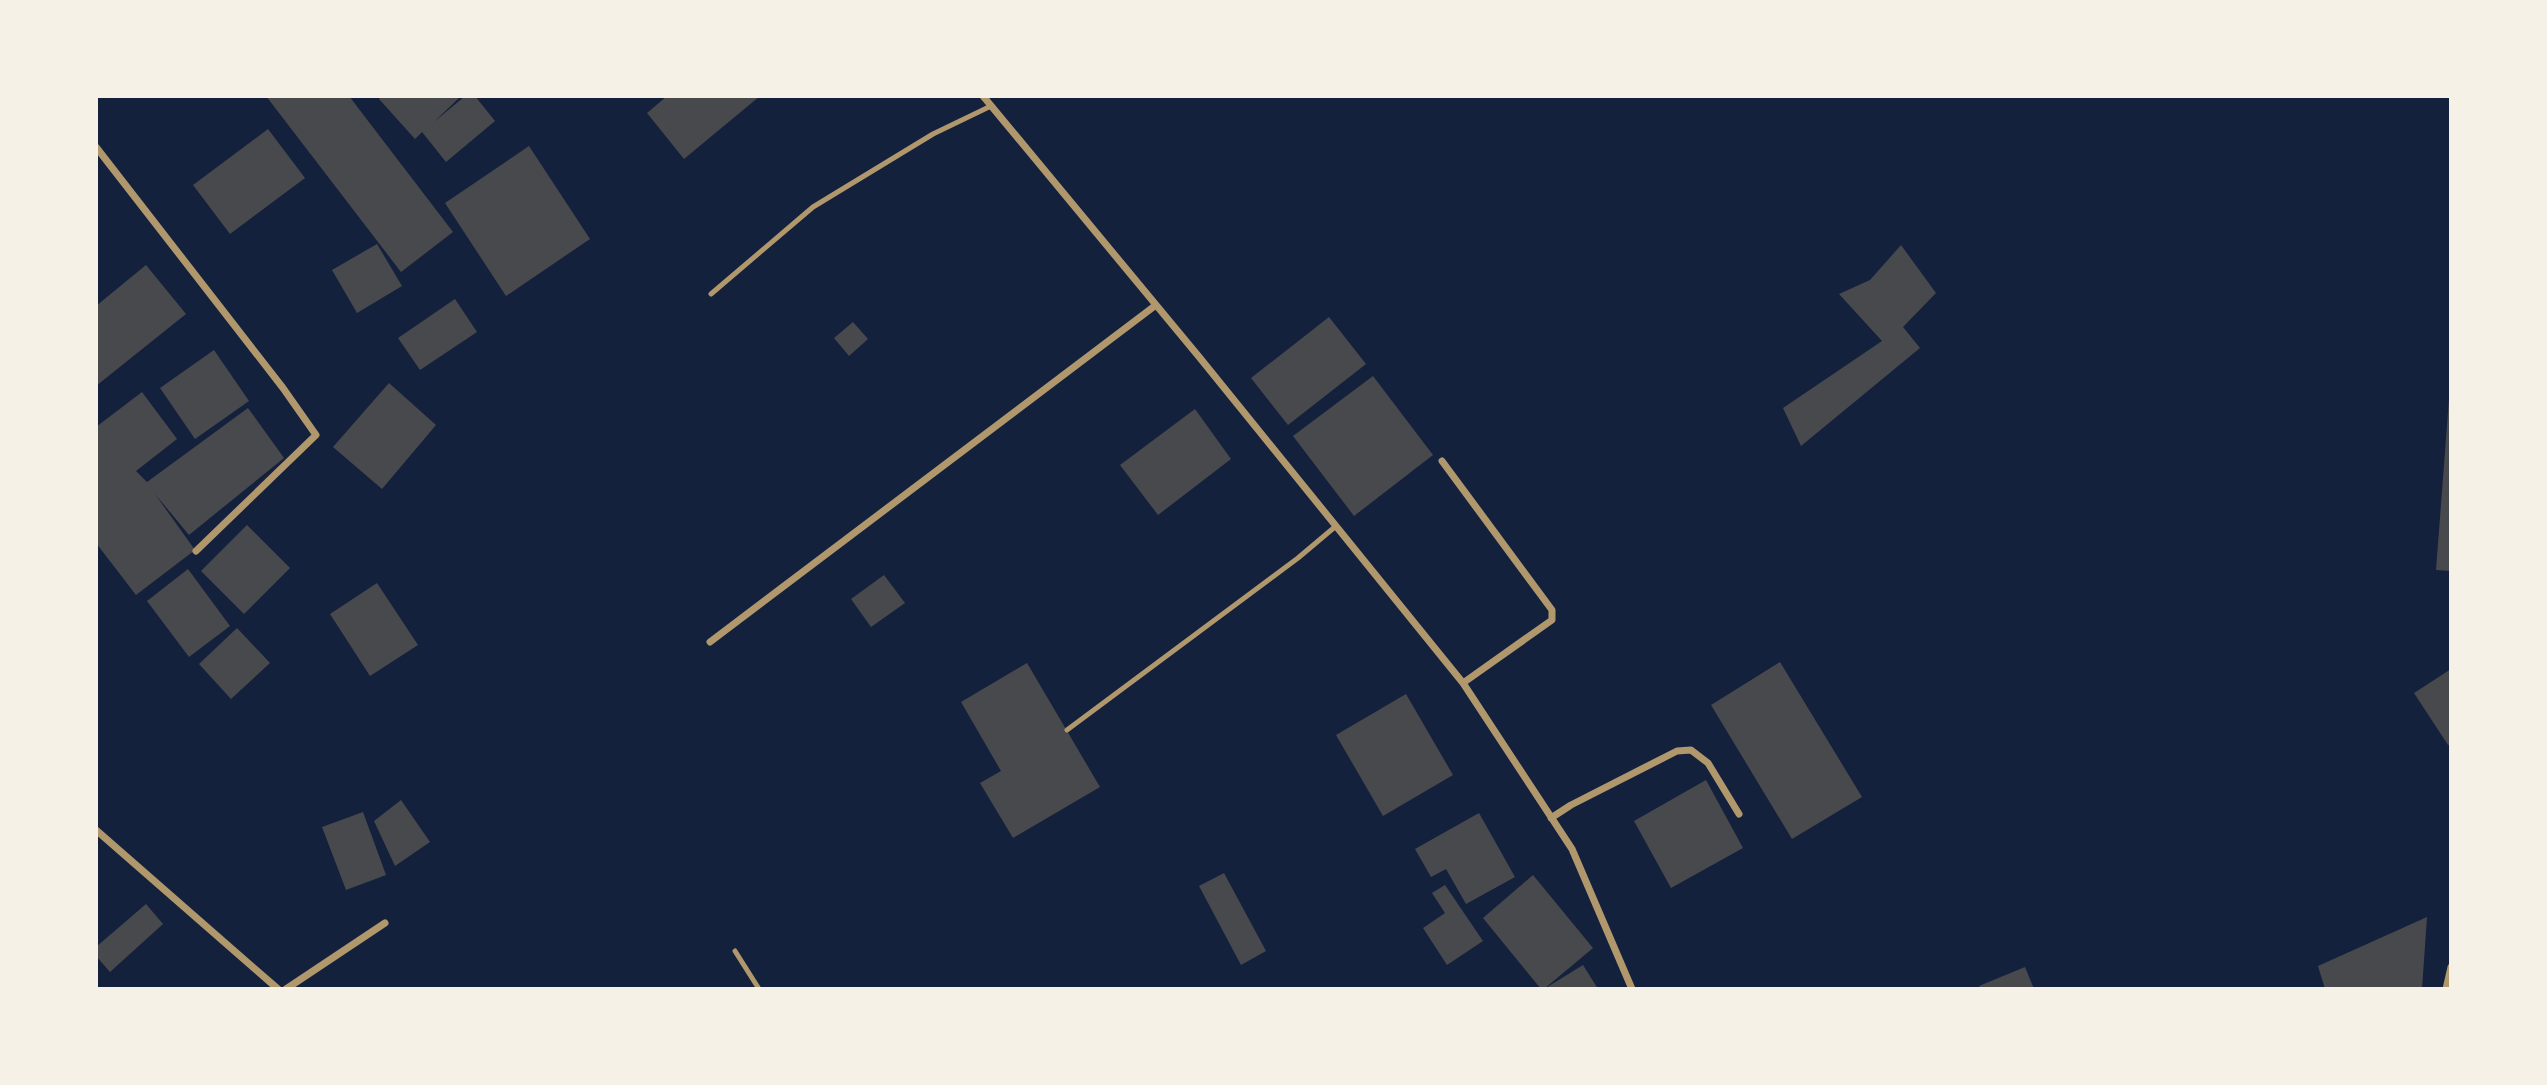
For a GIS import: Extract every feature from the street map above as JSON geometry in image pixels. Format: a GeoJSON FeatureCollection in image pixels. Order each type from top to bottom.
{"type":"FeatureCollection","features":[{"type":"Feature","properties":{"kind":"street"},"geometry":{"type":"LineString","coordinates":[[983,96],[1463,683],[1572,849],[1632,989]]}},
{"type":"Feature","properties":{"kind":"street"},"geometry":{"type":"LineString","coordinates":[[96,147],[284,388],[316,435],[196,551]]}},
{"type":"Feature","properties":{"kind":"street"},"geometry":{"type":"LineString","coordinates":[[710,642],[1156,305]]}},
{"type":"Feature","properties":{"kind":"street"},"geometry":{"type":"LineString","coordinates":[[1442,461],[1552,610],[1552,620],[1463,683]]}},
{"type":"Feature","properties":{"kind":"street"},"geometry":{"type":"LineString","coordinates":[[1551,818],[1677,751],[1691,750],[1708,763],[1739,814]]}},
{"type":"Feature","properties":{"kind":"street"},"geometry":{"type":"LineString","coordinates":[[96,830],[278,989]]}},
{"type":"Feature","properties":{"kind":"street"},"geometry":{"type":"LineString","coordinates":[[286,989],[384,923]]}},
{"type":"Feature","properties":{"kind":"street"},"geometry":{"type":"LineString","coordinates":[[2446,989],[2451,967]]}},
{"type":"Feature","properties":{"kind":"lane"},"geometry":{"type":"LineString","coordinates":[[711,294],[813,207],[933,134],[991,106]]}},
{"type":"Feature","properties":{"kind":"lane"},"geometry":{"type":"LineString","coordinates":[[1068,730],[1298,558],[1335,526]]}},
{"type":"Feature","properties":{"kind":"lane"},"geometry":{"type":"LineString","coordinates":[[735,951],[760,989]]}},
{"type":"Feature","properties":{"kind":"building"},"geometry":{"type":"Polygon","coordinates":[[[266,96],[349,96],[453,232],[401,272],[266,96]]]}},
{"type":"Feature","properties":{"kind":"building"},"geometry":{"type":"Polygon","coordinates":[[[381,96],[461,96],[434,122],[465,96],[475,96],[495,121],[446,162],[422,132],[415,139],[379,99],[381,96]]]}},
{"type":"Feature","properties":{"kind":"building"},"geometry":{"type":"Polygon","coordinates":[[[667,96],[760,96],[684,159],[647,113],[667,96]]]}},
{"type":"Feature","properties":{"kind":"building"},"geometry":{"type":"Polygon","coordinates":[[[268,129],[305,178],[230,234],[193,185],[268,129]]]}},
{"type":"Feature","properties":{"kind":"building"},"geometry":{"type":"Polygon","coordinates":[[[529,146],[590,239],[506,296],[445,203],[529,146]]]}},
{"type":"Feature","properties":{"kind":"building"},"geometry":{"type":"Polygon","coordinates":[[[377,244],[402,286],[357,313],[332,270],[377,244]]]}},
{"type":"Feature","properties":{"kind":"building"},"geometry":{"type":"Polygon","coordinates":[[[1901,245],[1936,293],[1903,327],[1920,348],[1801,446],[1783,408],[1882,341],[1839,294],[1870,280],[1901,245]]]}},
{"type":"Feature","properties":{"kind":"building"},"geometry":{"type":"Polygon","coordinates":[[[146,265],[186,314],[96,386],[96,306],[146,265]]]}},
{"type":"Feature","properties":{"kind":"building"},"geometry":{"type":"Polygon","coordinates":[[[455,299],[477,332],[420,370],[398,338],[455,299]]]}},
{"type":"Feature","properties":{"kind":"building"},"geometry":{"type":"Polygon","coordinates":[[[1329,317],[1366,364],[1288,425],[1251,378],[1329,317]]]}},
{"type":"Feature","properties":{"kind":"building"},"geometry":{"type":"Polygon","coordinates":[[[853,322],[868,339],[849,356],[834,338],[853,322]]]}},
{"type":"Feature","properties":{"kind":"building"},"geometry":{"type":"Polygon","coordinates":[[[214,350],[249,401],[195,439],[160,388],[214,350]]]}},
{"type":"Feature","properties":{"kind":"building"},"geometry":{"type":"Polygon","coordinates":[[[1373,376],[1433,455],[1354,516],[1293,436],[1373,376]]]}},
{"type":"Feature","properties":{"kind":"building"},"geometry":{"type":"Polygon","coordinates":[[[389,383],[436,425],[382,489],[333,447],[389,383]]]}},
{"type":"Feature","properties":{"kind":"building"},"geometry":{"type":"Polygon","coordinates":[[[142,392],[177,439],[136,471],[147,482],[248,408],[284,458],[189,535],[155,494],[195,550],[136,595],[96,543],[96,427],[142,392]]]}},
{"type":"Feature","properties":{"kind":"building"},"geometry":{"type":"Polygon","coordinates":[[[2451,399],[2451,571],[2436,570],[2451,399]]]}},
{"type":"Feature","properties":{"kind":"building"},"geometry":{"type":"Polygon","coordinates":[[[1195,409],[1231,459],[1158,515],[1120,465],[1195,409]]]}},
{"type":"Feature","properties":{"kind":"building"},"geometry":{"type":"Polygon","coordinates":[[[247,525],[290,568],[244,614],[201,571],[247,525]]]}},
{"type":"Feature","properties":{"kind":"building"},"geometry":{"type":"Polygon","coordinates":[[[188,569],[230,626],[189,657],[147,601],[188,569]]]}},
{"type":"Feature","properties":{"kind":"building"},"geometry":{"type":"Polygon","coordinates":[[[884,575],[905,603],[871,627],[851,599],[884,575]]]}},
{"type":"Feature","properties":{"kind":"building"},"geometry":{"type":"Polygon","coordinates":[[[377,583],[418,645],[370,676],[330,614],[377,583]]]}},
{"type":"Feature","properties":{"kind":"building"},"geometry":{"type":"Polygon","coordinates":[[[237,628],[270,663],[231,699],[199,664],[237,628]]]}},
{"type":"Feature","properties":{"kind":"building"},"geometry":{"type":"Polygon","coordinates":[[[1780,662],[1862,797],[1792,839],[1711,705],[1780,662]]]}},
{"type":"Feature","properties":{"kind":"building"},"geometry":{"type":"Polygon","coordinates":[[[1027,663],[1100,787],[1013,838],[980,783],[1001,771],[961,702],[1027,663]]]}},
{"type":"Feature","properties":{"kind":"building"},"geometry":{"type":"Polygon","coordinates":[[[2451,669],[2451,744],[2448,745],[2414,693],[2451,669]]]}},
{"type":"Feature","properties":{"kind":"building"},"geometry":{"type":"Polygon","coordinates":[[[1406,694],[1453,775],[1383,816],[1336,735],[1406,694]]]}},
{"type":"Feature","properties":{"kind":"building"},"geometry":{"type":"Polygon","coordinates":[[[1706,780],[1743,848],[1671,888],[1634,821],[1706,780]]]}},
{"type":"Feature","properties":{"kind":"building"},"geometry":{"type":"Polygon","coordinates":[[[401,800],[430,842],[395,866],[374,821],[401,800]]]}},
{"type":"Feature","properties":{"kind":"building"},"geometry":{"type":"Polygon","coordinates":[[[363,812],[386,875],[346,890],[322,827],[363,812]]]}},
{"type":"Feature","properties":{"kind":"building"},"geometry":{"type":"Polygon","coordinates":[[[1479,813],[1515,877],[1466,904],[1446,869],[1431,877],[1415,849],[1479,813]]]}},
{"type":"Feature","properties":{"kind":"building"},"geometry":{"type":"Polygon","coordinates":[[[1224,873],[1266,951],[1241,965],[1199,886],[1224,873]]]}},
{"type":"Feature","properties":{"kind":"building"},"geometry":{"type":"Polygon","coordinates":[[[1533,875],[1593,948],[1544,989],[1541,989],[1483,918],[1533,875]]]}},
{"type":"Feature","properties":{"kind":"building"},"geometry":{"type":"Polygon","coordinates":[[[1445,885],[1483,941],[1447,965],[1423,928],[1445,913],[1432,893],[1445,885]]]}},
{"type":"Feature","properties":{"kind":"building"},"geometry":{"type":"Polygon","coordinates":[[[146,904],[163,924],[110,972],[96,956],[96,947],[146,904]]]}},
{"type":"Feature","properties":{"kind":"building"},"geometry":{"type":"Polygon","coordinates":[[[2427,917],[2422,989],[2325,989],[2318,966],[2427,917]]]}},
{"type":"Feature","properties":{"kind":"building"},"geometry":{"type":"Polygon","coordinates":[[[1583,965],[1598,989],[1544,989],[1583,965]]]}},
{"type":"Feature","properties":{"kind":"building"},"geometry":{"type":"Polygon","coordinates":[[[2025,967],[2034,989],[1981,989],[1979,986],[2025,967]]]}}]}
